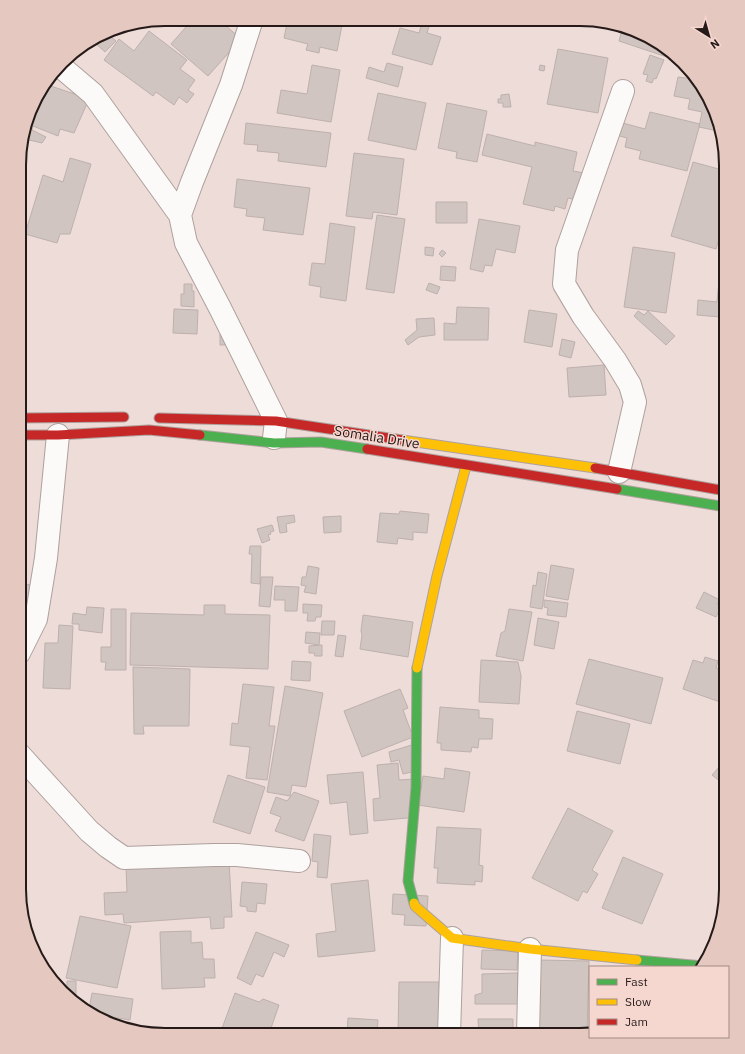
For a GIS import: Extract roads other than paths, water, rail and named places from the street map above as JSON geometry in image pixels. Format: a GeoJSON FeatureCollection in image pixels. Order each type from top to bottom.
{"type":"FeatureCollection","features":[{"type":"Feature","properties":{"kind":"main road"},"geometry":{"type":"LineString","coordinates":[[26,418],[135,417]]}},
{"type":"Feature","properties":{"kind":"main road","name":"Somalia Drive"},"geometry":{"type":"LineString","coordinates":[[150,418],[276,421],[619,472],[719,490]]}},
{"type":"Feature","properties":{"kind":"main road","name":"Somalia Drive"},"geometry":{"type":"LineString","coordinates":[[26,435],[58,435],[149,430],[274,442],[321,442],[719,506]]}},
{"type":"Feature","properties":{"kind":"main road"},"geometry":{"type":"LineString","coordinates":[[466,466],[437,576],[417,668],[416,787],[408,881],[415,906],[452,938],[530,948],[696,965]]}},
{"type":"Feature","properties":{"kind":"street"},"geometry":{"type":"LineString","coordinates":[[180,216],[230,85],[250,26]]}},
{"type":"Feature","properties":{"kind":"street"},"geometry":{"type":"LineString","coordinates":[[64,69],[93,94],[180,216],[186,244],[220,308],[276,421],[274,442]]}},
{"type":"Feature","properties":{"kind":"street"},"geometry":{"type":"LineString","coordinates":[[619,472],[635,402],[630,386],[615,360],[583,316],[564,284],[567,250],[624,91]]}},
{"type":"Feature","properties":{"kind":"street"},"geometry":{"type":"LineString","coordinates":[[26,639],[36,619],[46,558],[58,435]]}},
{"type":"Feature","properties":{"kind":"street"},"geometry":{"type":"LineString","coordinates":[[26,762],[89,831],[124,858],[237,855],[299,861]]}},
{"type":"Feature","properties":{"kind":"street"},"geometry":{"type":"LineString","coordinates":[[449,1028],[452,938]]}},
{"type":"Feature","properties":{"kind":"street"},"geometry":{"type":"LineString","coordinates":[[528,1028],[530,948]]}}]}
